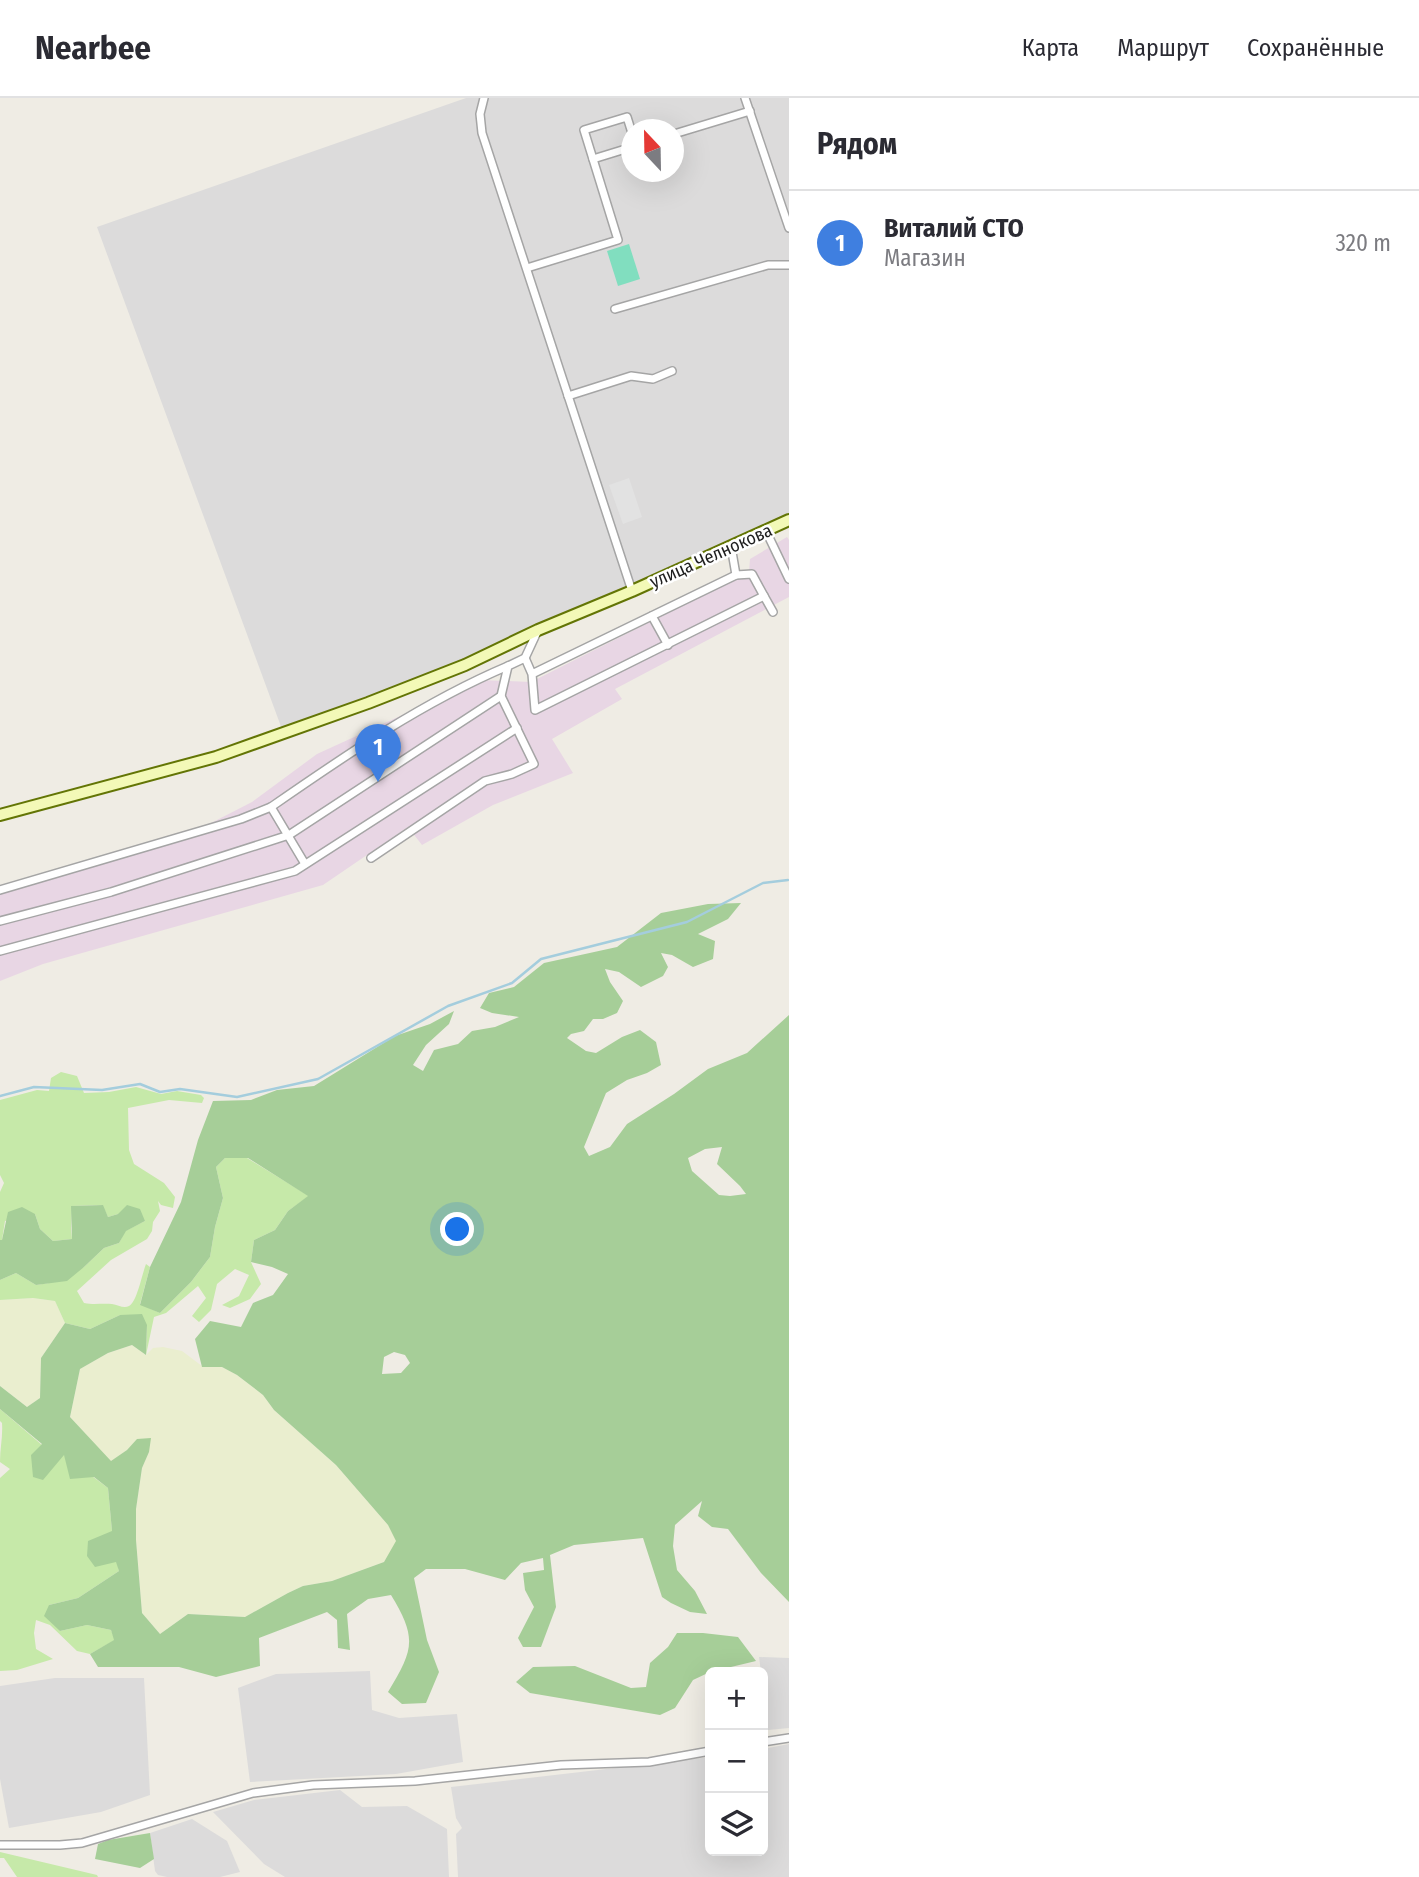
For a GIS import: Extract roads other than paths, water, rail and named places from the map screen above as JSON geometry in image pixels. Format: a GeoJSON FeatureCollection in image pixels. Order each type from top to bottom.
{"type":"FeatureCollection","features":[{"type":"Feature","properties":{"kind":"main road","name":"улица Челнокова"},"geometry":{"type":"LineString","coordinates":[[0,815],[216,757],[368,703],[465,664],[789,520]]}},
{"type":"Feature","properties":{"kind":"street"},"geometry":{"type":"LineString","coordinates":[[484,98],[480,114],[482,133],[632,591]]}},
{"type":"Feature","properties":{"kind":"street"},"geometry":{"type":"LineString","coordinates":[[745,98],[789,228]]}},
{"type":"Feature","properties":{"kind":"street"},"geometry":{"type":"LineString","coordinates":[[684,131],[750,111]]}},
{"type":"Feature","properties":{"kind":"street"},"geometry":{"type":"LineString","coordinates":[[527,268],[618,240],[584,130],[628,119]]}},
{"type":"Feature","properties":{"kind":"street"},"geometry":{"type":"LineString","coordinates":[[593,159],[621,150]]}},
{"type":"Feature","properties":{"kind":"street"},"geometry":{"type":"LineString","coordinates":[[615,309],[768,265],[789,265]]}},
{"type":"Feature","properties":{"kind":"street"},"geometry":{"type":"LineString","coordinates":[[568,396],[631,376],[653,379],[672,371]]}},
{"type":"Feature","properties":{"kind":"street"},"geometry":{"type":"LineString","coordinates":[[766,531],[789,579]]}},
{"type":"Feature","properties":{"kind":"street"},"geometry":{"type":"LineString","coordinates":[[731,546],[736,575]]}},
{"type":"Feature","properties":{"kind":"street"},"geometry":{"type":"LineString","coordinates":[[532,674],[736,575],[752,574],[773,612]]}},
{"type":"Feature","properties":{"kind":"street"},"geometry":{"type":"LineString","coordinates":[[525,658],[532,674],[535,710],[764,596]]}},
{"type":"Feature","properties":{"kind":"street"},"geometry":{"type":"LineString","coordinates":[[652,616],[668,645]]}},
{"type":"Feature","properties":{"kind":"street"},"geometry":{"type":"LineString","coordinates":[[0,890],[242,819],[271,807],[359,746],[472,681],[525,658],[538,630]]}},
{"type":"Feature","properties":{"kind":"street"},"geometry":{"type":"LineString","coordinates":[[371,858],[485,780],[512,774],[534,764],[501,696],[508,666]]}},
{"type":"Feature","properties":{"kind":"street"},"geometry":{"type":"LineString","coordinates":[[0,921],[111,892],[289,835],[501,696]]}},
{"type":"Feature","properties":{"kind":"street"},"geometry":{"type":"LineString","coordinates":[[0,951],[295,871],[517,728]]}},
{"type":"Feature","properties":{"kind":"street"},"geometry":{"type":"LineString","coordinates":[[271,807],[305,864]]}},
{"type":"Feature","properties":{"kind":"street"},"geometry":{"type":"LineString","coordinates":[[768,1741],[789,1738]]}},
{"type":"Feature","properties":{"kind":"street"},"geometry":{"type":"LineString","coordinates":[[0,1845],[82,1843],[265,1791],[313,1785],[415,1782],[561,1765],[649,1762],[705,1752]]}},
{"type":"Feature","properties":{"kind":"waterway"},"geometry":{"type":"LineString","coordinates":[[0,1096],[34,1087],[102,1090],[140,1084],[160,1092],[180,1089],[237,1097],[318,1079],[448,1006],[512,983],[541,959],[687,922],[763,883],[788,880]]}},
{"type":"Feature","properties":{"kind":"place","name":"Виталий СТО"},"geometry":{"type":"Point","coordinates":[378,782]}}]}
